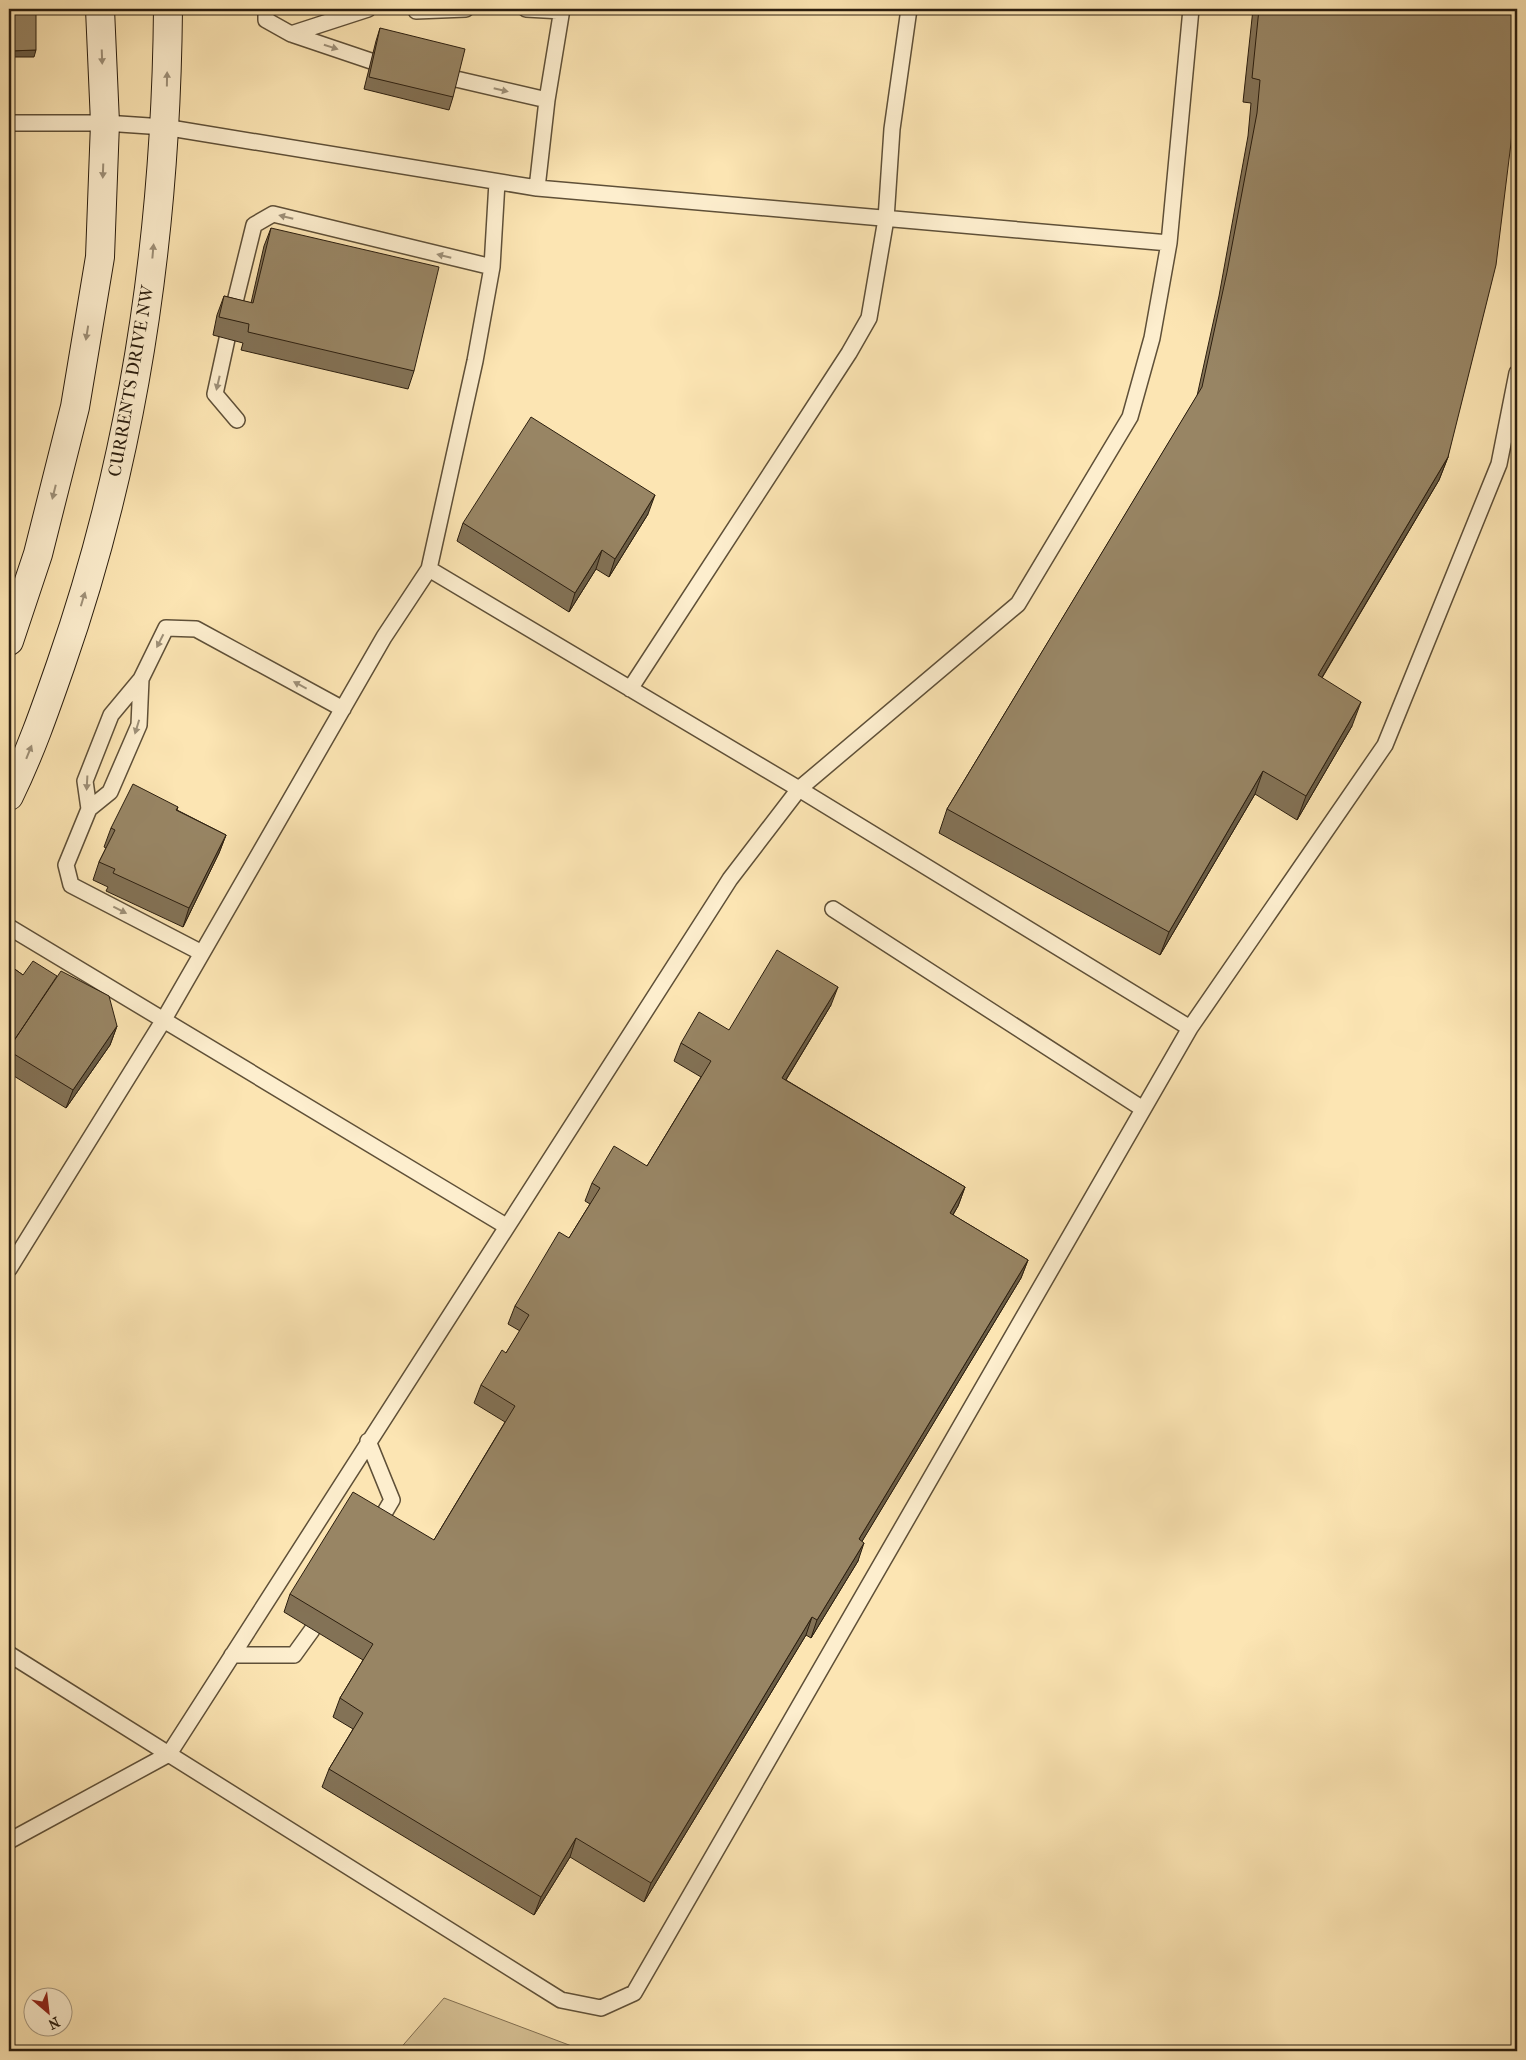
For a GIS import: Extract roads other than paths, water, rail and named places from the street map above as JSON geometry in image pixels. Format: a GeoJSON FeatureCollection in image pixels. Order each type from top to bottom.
{"type":"FeatureCollection","features":[{"type":"Feature","properties":{"kind":"street"},"geometry":{"type":"LineString","coordinates":[[9,641],[38,554],[75,407],[100,257],[105,123],[100,9]]}},
{"type":"Feature","properties":{"kind":"street","name":"CURRENTS DRIVE NW"},"geometry":{"type":"LineString","coordinates":[[9,796],[29,754],[84,598],[126,431],[153,257],[168,82],[168,9]]}},
{"type":"Feature","properties":{"kind":"lane"},"geometry":{"type":"LineString","coordinates":[[266,9],[266,20],[291,34],[371,61]]}},
{"type":"Feature","properties":{"kind":"lane"},"geometry":{"type":"LineString","coordinates":[[291,34],[368,9]]}},
{"type":"Feature","properties":{"kind":"lane"},"geometry":{"type":"LineString","coordinates":[[416,9],[416,11],[466,9]]}},
{"type":"Feature","properties":{"kind":"lane"},"geometry":{"type":"LineString","coordinates":[[526,9],[562,10],[547,100],[537,188]]}},
{"type":"Feature","properties":{"kind":"lane"},"geometry":{"type":"LineString","coordinates":[[630,689],[849,353],[869,318],[886,219],[892,129],[909,9]]}},
{"type":"Feature","properties":{"kind":"lane"},"geometry":{"type":"LineString","coordinates":[[9,1841],[169,1754],[730,879],[799,789],[1018,604],[1130,417],[1152,338],[1169,243],[1191,9]]}},
{"type":"Feature","properties":{"kind":"lane"},"geometry":{"type":"LineString","coordinates":[[456,79],[547,100]]}},
{"type":"Feature","properties":{"kind":"lane"},"geometry":{"type":"LineString","coordinates":[[9,123],[105,123],[164,128],[537,188],[1169,243]]}},
{"type":"Feature","properties":{"kind":"lane"},"geometry":{"type":"LineString","coordinates":[[9,1269],[163,1021],[384,636],[429,569],[475,361],[492,268],[497,182]]}},
{"type":"Feature","properties":{"kind":"lane"},"geometry":{"type":"LineString","coordinates":[[231,318],[254,225],[273,214],[492,268]]}},
{"type":"Feature","properties":{"kind":"lane"},"geometry":{"type":"LineString","coordinates":[[228,339],[215,394],[237,420]]}},
{"type":"Feature","properties":{"kind":"lane"},"geometry":{"type":"LineString","coordinates":[[9,1654],[561,2000],[601,2008],[634,1992],[1190,1028],[1385,745],[1499,464],[1517,373]]}},
{"type":"Feature","properties":{"kind":"lane"},"geometry":{"type":"LineString","coordinates":[[429,569],[799,789],[1190,1028]]}},
{"type":"Feature","properties":{"kind":"lane"},"geometry":{"type":"LineString","coordinates":[[89,809],[85,781],[110,715],[141,679],[166,628],[196,629],[343,709]]}},
{"type":"Feature","properties":{"kind":"lane"},"geometry":{"type":"LineString","coordinates":[[141,679],[139,725],[110,792],[89,809],[66,865],[71,885],[202,953]]}},
{"type":"Feature","properties":{"kind":"lane"},"geometry":{"type":"LineString","coordinates":[[833,910],[1143,1110]]}},
{"type":"Feature","properties":{"kind":"lane"},"geometry":{"type":"LineString","coordinates":[[9,927],[506,1226]]}},
{"type":"Feature","properties":{"kind":"lane"},"geometry":{"type":"LineString","coordinates":[[368,1441],[392,1500],[376,1527]]}},
{"type":"Feature","properties":{"kind":"lane"},"geometry":{"type":"LineString","coordinates":[[232,1655],[294,1655],[312,1630]]}}]}
